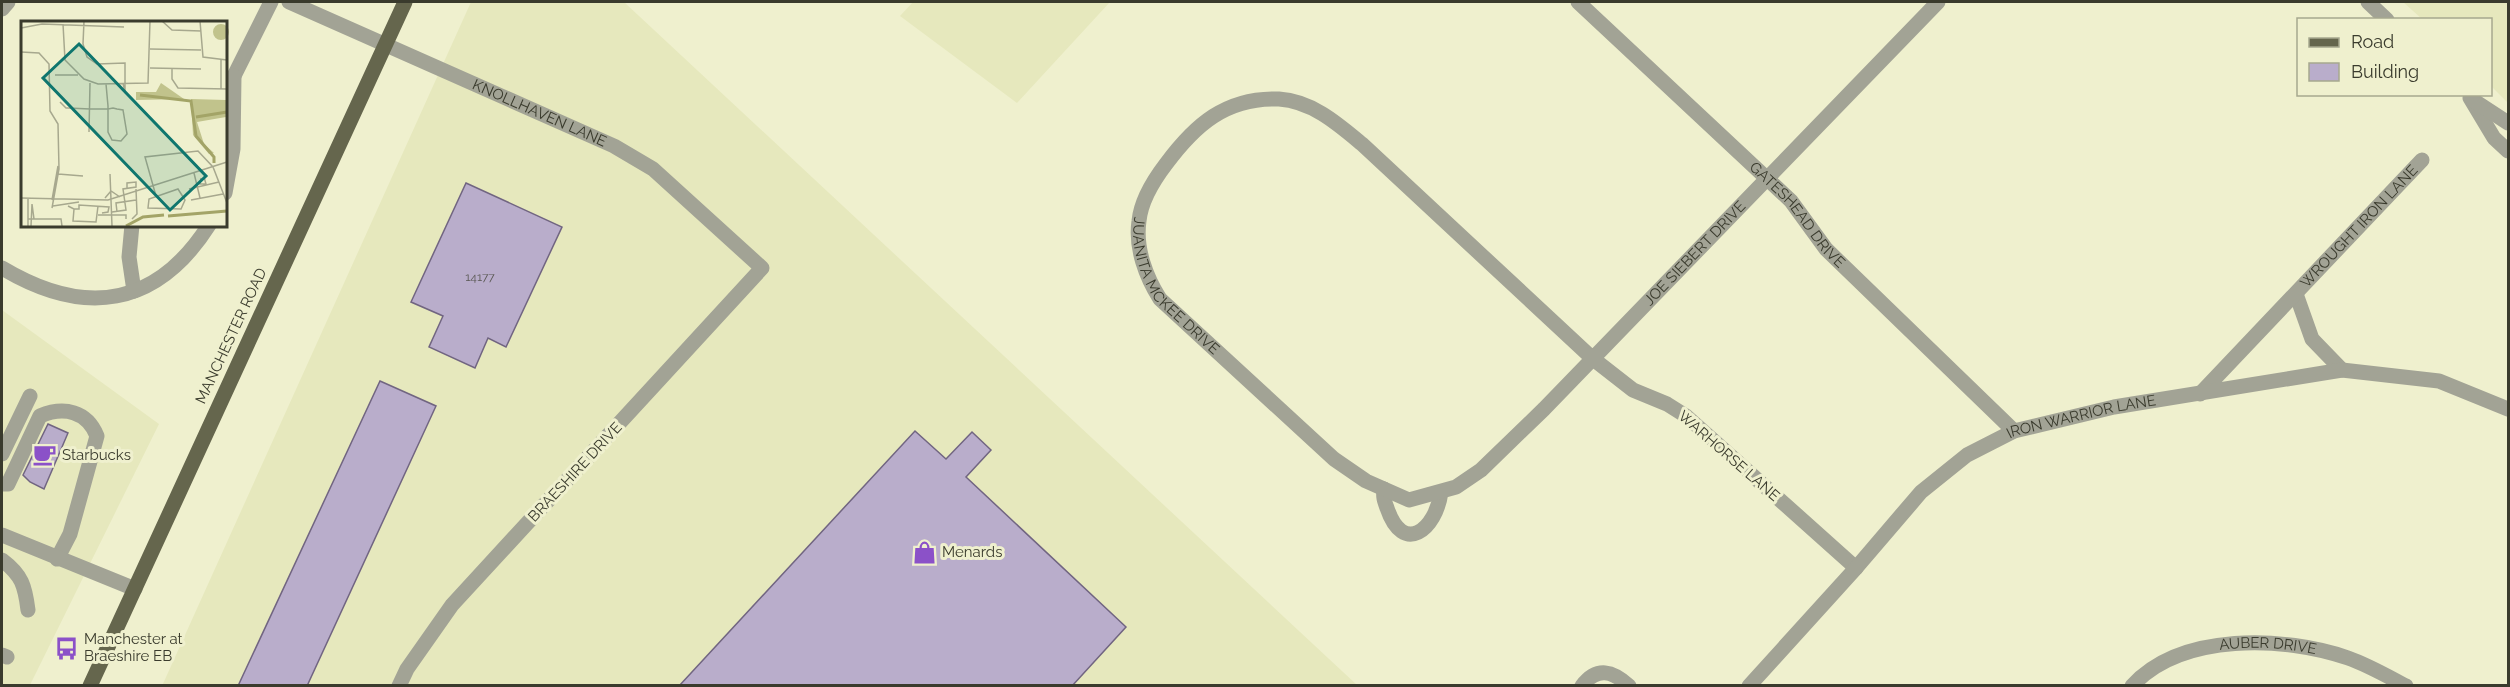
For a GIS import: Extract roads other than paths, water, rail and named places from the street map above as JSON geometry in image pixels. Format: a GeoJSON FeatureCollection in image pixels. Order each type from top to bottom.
{"type":"FeatureCollection","features":[{"type":"Feature","properties":{"kind":"main road","name":"MANCHESTER ROAD"},"geometry":{"type":"LineString","coordinates":[[90,686],[405,2]]}},
{"type":"Feature","properties":{"kind":"street"},"geometry":{"type":"LineString","coordinates":[[2,9],[8,2]]}},
{"type":"Feature","properties":{"kind":"street"},"geometry":{"type":"LineString","coordinates":[[226,188],[233,149],[229,81],[271,2]]}},
{"type":"Feature","properties":{"kind":"street","name":"KNOLLHAVEN LANE"},"geometry":{"type":"LineString","coordinates":[[289,2],[614,146],[643,163],[762,268]]}},
{"type":"Feature","properties":{"kind":"street","name":"GATESHEAD DRIVE"},"geometry":{"type":"LineString","coordinates":[[1578,2],[1791,201],[1826,249],[2014,431]]}},
{"type":"Feature","properties":{"kind":"street","name":"JOE SIEBERT DRIVE"},"geometry":{"type":"LineString","coordinates":[[1409,500],[1456,487],[1481,470],[1938,2]]}},
{"type":"Feature","properties":{"kind":"street"},"geometry":{"type":"LineString","coordinates":[[2368,2],[2385,18]]}},
{"type":"Feature","properties":{"kind":"street"},"geometry":{"type":"LineString","coordinates":[[2468,96],[2508,123]]}},
{"type":"Feature","properties":{"kind":"street"},"geometry":{"type":"LineString","coordinates":[[2468,96],[2494,138],[2508,151]]}},
{"type":"Feature","properties":{"kind":"street","name":"JUANITA MCKEE DRIVE"},"geometry":{"type":"LineString","coordinates":[[1409,500],[1366,481],[1334,459],[1160,299],[1148,280],[1142,259],[1138,222],[1151,183],[1195,128],[1214,114],[1243,103],[1279,99],[1307,106],[1332,119],[1592,358]]}},
{"type":"Feature","properties":{"kind":"street","name":"WROUGHT IRON LANE"},"geometry":{"type":"LineString","coordinates":[[2200,394],[2422,160]]}},
{"type":"Feature","properties":{"kind":"street"},"geometry":{"type":"LineString","coordinates":[[132,226],[129,257],[134,291]]}},
{"type":"Feature","properties":{"kind":"street"},"geometry":{"type":"LineString","coordinates":[[2,268],[28,284],[71,296],[100,298],[152,285],[169,274],[199,241],[208,226]]}},
{"type":"Feature","properties":{"kind":"street","name":"BRAESHIRE DRIVE"},"geometry":{"type":"LineString","coordinates":[[399,686],[407,669],[452,605],[762,268]]}},
{"type":"Feature","properties":{"kind":"street","name":"WROUGHT IRON LANE"},"geometry":{"type":"LineString","coordinates":[[2296,294],[2312,339],[2342,370]]}},
{"type":"Feature","properties":{"kind":"street","name":"WARHORSE LANE"},"geometry":{"type":"LineString","coordinates":[[1592,358],[1633,390],[1667,404],[1700,427],[1856,568]]}},
{"type":"Feature","properties":{"kind":"street","name":"IRON WARRIOR LANE"},"geometry":{"type":"LineString","coordinates":[[1749,686],[1921,492],[1967,455],[2014,431],[2114,407],[2342,370],[2439,381],[2508,410]]}},
{"type":"Feature","properties":{"kind":"street"},"geometry":{"type":"LineString","coordinates":[[2,454],[30,396]]}},
{"type":"Feature","properties":{"kind":"street"},"geometry":{"type":"LineString","coordinates":[[2,484],[8,484],[40,416],[63,410],[82,415],[89,422],[97,436],[70,534],[57,559]]}},
{"type":"Feature","properties":{"kind":"street"},"geometry":{"type":"LineString","coordinates":[[1384,489],[1383,497],[1391,520],[1398,530],[1411,535],[1423,531],[1431,522],[1439,509],[1441,492]]}},
{"type":"Feature","properties":{"kind":"street"},"geometry":{"type":"LineString","coordinates":[[2,535],[135,589]]}},
{"type":"Feature","properties":{"kind":"street"},"geometry":{"type":"LineString","coordinates":[[2,560],[12,568],[25,586],[28,610]]}},
{"type":"Feature","properties":{"kind":"street","name":"AUBER DRIVE"},"geometry":{"type":"LineString","coordinates":[[2132,686],[2141,676],[2208,646],[2250,644],[2295,644],[2315,649],[2348,658],[2406,686]]}},
{"type":"Feature","properties":{"kind":"street"},"geometry":{"type":"LineString","coordinates":[[1582,686],[1596,672],[1604,671],[1612,673],[1629,686]]}},
{"type":"Feature","properties":{"kind":"place","name":"Starbucks"},"geometry":{"type":"Point","coordinates":[44,455]}},
{"type":"Feature","properties":{"kind":"place","name":"Menards"},"geometry":{"type":"Point","coordinates":[924,552]}},
{"type":"Feature","properties":{"kind":"place","name":"Manchester at Braeshire EB"},"geometry":{"type":"Point","coordinates":[66,648]}}]}
